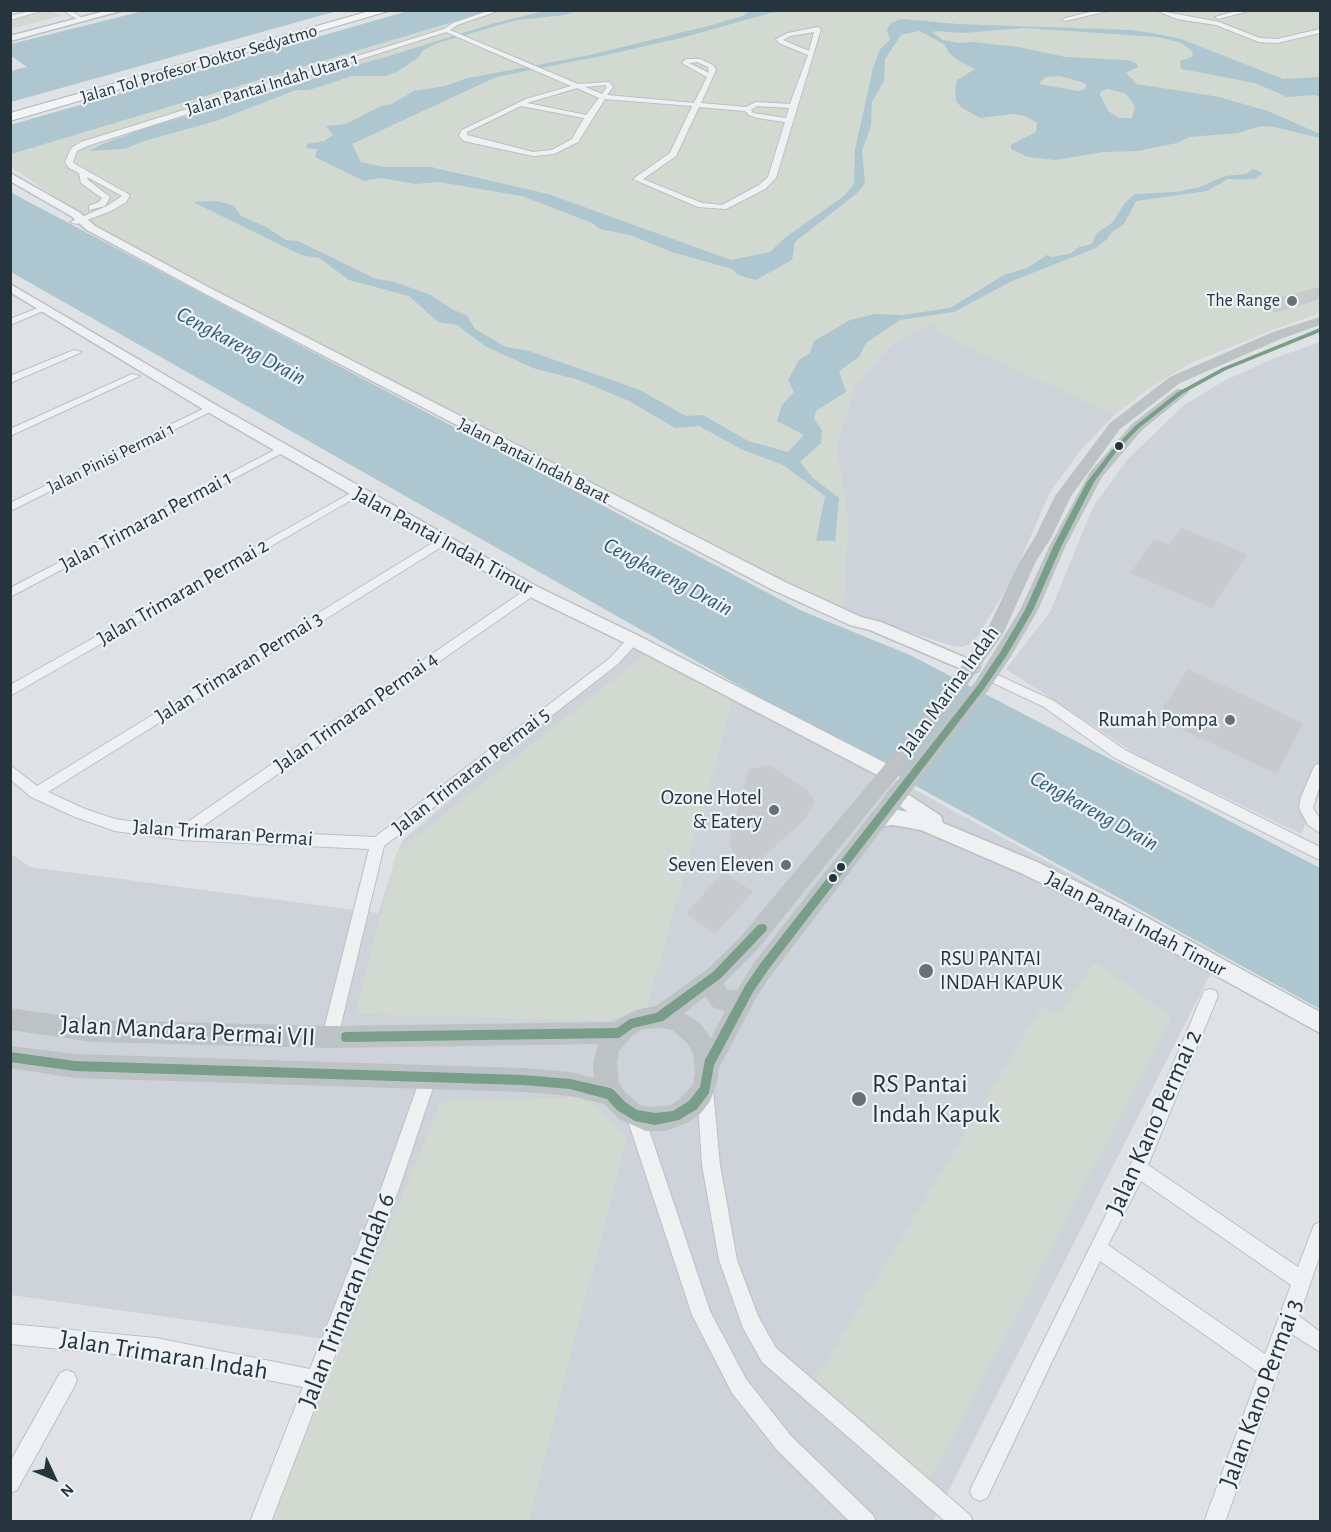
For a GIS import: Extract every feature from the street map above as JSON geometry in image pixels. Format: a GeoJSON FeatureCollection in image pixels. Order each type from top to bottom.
{"type":"FeatureCollection","features":[{"type":"Feature","properties":{"kind":"highway","name":"Jalan Tol Profesor Doktor Sedyatmo"},"geometry":{"type":"LineString","coordinates":[[253,35],[339,10]]}},
{"type":"Feature","properties":{"kind":"highway","name":"Jalan Tol Profesor Doktor Sedyatmo"},"geometry":{"type":"LineString","coordinates":[[10,108],[357,10]]}},
{"type":"Feature","properties":{"kind":"highway","name":"Jalan Tol Profesor Doktor Sedyatmo"},"geometry":{"type":"LineString","coordinates":[[10,113],[371,10]]}},
{"type":"Feature","properties":{"kind":"highway","name":"Jalan Tol Profesor Doktor Sedyatmo"},"geometry":{"type":"LineString","coordinates":[[10,117],[387,10]]}},
{"type":"Feature","properties":{"kind":"main road","name":"Jalan Marina Indah"},"geometry":{"type":"LineString","coordinates":[[709,1064],[764,966],[879,819],[896,781],[995,632],[1028,561],[1043,537],[1063,496],[1115,426],[1175,380],[1278,335],[1320,321]]}},
{"type":"Feature","properties":{"kind":"main road","name":"Jalan Marina Indah"},"geometry":{"type":"LineString","coordinates":[[659,1017],[712,978],[749,943],[985,681],[1029,610],[1095,475],[1137,427],[1180,393],[1224,369],[1320,330]]}},
{"type":"Feature","properties":{"kind":"main road"},"geometry":{"type":"LineString","coordinates":[[1063,496],[1081,502]]}},
{"type":"Feature","properties":{"kind":"main road"},"geometry":{"type":"LineString","coordinates":[[986,646],[994,654],[1004,653]]}},
{"type":"Feature","properties":{"kind":"main road","name":"Jalan Pantai Indah Barat"},"geometry":{"type":"LineString","coordinates":[[968,672],[985,681]]}},
{"type":"Feature","properties":{"kind":"main road"},"geometry":{"type":"LineString","coordinates":[[712,978],[715,992],[720,999],[731,1002],[744,998]]}},
{"type":"Feature","properties":{"kind":"main road"},"geometry":{"type":"LineString","coordinates":[[659,1017],[678,1022],[693,1031],[704,1046],[709,1064],[705,1089],[693,1105],[675,1116],[655,1119],[635,1115],[621,1106],[610,1094],[604,1079],[604,1062],[609,1047],[618,1033],[637,1021],[659,1017]]}},
{"type":"Feature","properties":{"kind":"main road","name":"Jalan Mandara Permai VII"},"geometry":{"type":"LineString","coordinates":[[10,1019],[93,1031],[330,1037],[618,1033]]}},
{"type":"Feature","properties":{"kind":"main road","name":"Jalan Mandara Permai VII"},"geometry":{"type":"LineString","coordinates":[[10,1057],[75,1066],[523,1080],[570,1084],[610,1094]]}},
{"type":"Feature","properties":{"kind":"street"},"geometry":{"type":"LineString","coordinates":[[10,18],[42,10]]}},
{"type":"Feature","properties":{"kind":"street"},"geometry":{"type":"LineString","coordinates":[[65,10],[79,18]]}},
{"type":"Feature","properties":{"kind":"street"},"geometry":{"type":"LineString","coordinates":[[10,37],[107,10]]}},
{"type":"Feature","properties":{"kind":"street"},"geometry":{"type":"LineString","coordinates":[[10,37],[120,10]]}},
{"type":"Feature","properties":{"kind":"street","name":"Jalan Pantai Indah Utara 1"},"geometry":{"type":"LineString","coordinates":[[77,220],[102,204],[106,198],[84,181],[82,173],[69,162],[74,150],[97,138],[447,30],[455,24],[498,10]]}},
{"type":"Feature","properties":{"kind":"street"},"geometry":{"type":"LineString","coordinates":[[1065,20],[1109,10]]}},
{"type":"Feature","properties":{"kind":"street"},"geometry":{"type":"LineString","coordinates":[[1158,10],[1177,17],[1216,23],[1259,40],[1277,41],[1320,31]]}},
{"type":"Feature","properties":{"kind":"street"},"geometry":{"type":"LineString","coordinates":[[1218,17],[1250,10]]}},
{"type":"Feature","properties":{"kind":"street"},"geometry":{"type":"LineString","coordinates":[[710,76],[673,154],[639,176],[637,180],[701,205],[723,207],[762,187],[772,178],[793,106],[811,54],[818,29],[788,34],[779,39],[781,42],[811,54]]}},
{"type":"Feature","properties":{"kind":"street"},"geometry":{"type":"LineString","coordinates":[[447,30],[603,97],[747,109],[756,104],[793,106]]}},
{"type":"Feature","properties":{"kind":"street"},"geometry":{"type":"LineString","coordinates":[[607,83],[610,87],[588,117],[575,140],[554,152],[533,154],[467,139],[463,136],[464,131],[521,104],[577,86],[607,83]]}},
{"type":"Feature","properties":{"kind":"street"},"geometry":{"type":"LineString","coordinates":[[521,104],[588,117]]}},
{"type":"Feature","properties":{"kind":"street"},"geometry":{"type":"LineString","coordinates":[[747,109],[755,116],[789,120]]}},
{"type":"Feature","properties":{"kind":"street"},"geometry":{"type":"LineString","coordinates":[[77,220],[110,208],[123,200],[126,195],[94,176],[82,173]]}},
{"type":"Feature","properties":{"kind":"street","name":"Jalan Pantai Indah Barat"},"geometry":{"type":"LineString","coordinates":[[10,176],[77,220]]}},
{"type":"Feature","properties":{"kind":"street","name":"Jalan Pantai Indah Barat"},"geometry":{"type":"LineString","coordinates":[[10,186],[349,366],[779,586],[856,621],[875,626],[968,672]]}},
{"type":"Feature","properties":{"kind":"street","name":"Jalan Pantai Indah Timur"},"geometry":{"type":"LineString","coordinates":[[10,287],[211,408],[442,541],[532,591],[633,640],[896,781],[948,831]]}},
{"type":"Feature","properties":{"kind":"street"},"geometry":{"type":"LineString","coordinates":[[10,322],[46,308]]}},
{"type":"Feature","properties":{"kind":"street"},"geometry":{"type":"LineString","coordinates":[[10,380],[77,352]]}},
{"type":"Feature","properties":{"kind":"street"},"geometry":{"type":"LineString","coordinates":[[10,433],[135,376]]}},
{"type":"Feature","properties":{"kind":"street","name":"Jalan Pinisi Permai 1"},"geometry":{"type":"LineString","coordinates":[[10,508],[211,408]]}},
{"type":"Feature","properties":{"kind":"street","name":"Jalan Trimaran Permai 1"},"geometry":{"type":"LineString","coordinates":[[10,593],[282,449]]}},
{"type":"Feature","properties":{"kind":"street","name":"Jalan Trimaran Permai 2"},"geometry":{"type":"LineString","coordinates":[[10,691],[356,493]]}},
{"type":"Feature","properties":{"kind":"street","name":"Jalan Trimaran Permai 3"},"geometry":{"type":"LineString","coordinates":[[36,793],[442,541]]}},
{"type":"Feature","properties":{"kind":"street","name":"Jalan Trimaran Permai 4"},"geometry":{"type":"LineString","coordinates":[[181,834],[532,591]]}},
{"type":"Feature","properties":{"kind":"street","name":"Jalan Trimaran Permai 5"},"geometry":{"type":"LineString","coordinates":[[330,1037],[378,843],[614,661],[633,640]]}},
{"type":"Feature","properties":{"kind":"street"},"geometry":{"type":"LineString","coordinates":[[985,681],[1049,704],[1120,754],[1320,854]]}},
{"type":"Feature","properties":{"kind":"street","name":"Jalan Trimaran Permai"},"geometry":{"type":"LineString","coordinates":[[10,770],[36,793],[80,813],[115,825],[181,834],[378,843]]}},
{"type":"Feature","properties":{"kind":"street"},"geometry":{"type":"LineString","coordinates":[[1317,824],[1306,808],[1308,797],[1320,770]]}},
{"type":"Feature","properties":{"kind":"street","name":"Jalan Pantai Indah Timur"},"geometry":{"type":"LineString","coordinates":[[879,819],[902,818],[948,831],[1115,910],[1320,1023]]}},
{"type":"Feature","properties":{"kind":"street","name":"Jalan Kano Permai 2"},"geometry":{"type":"LineString","coordinates":[[980,1491],[1138,1168],[1210,996]]}},
{"type":"Feature","properties":{"kind":"street","name":"Jalan Trimaran Indah 6"},"geometry":{"type":"LineString","coordinates":[[260,1521],[391,1186],[429,1076]]}},
{"type":"Feature","properties":{"kind":"street"},"geometry":{"type":"LineString","coordinates":[[705,1089],[711,1166],[728,1260],[750,1321],[769,1355],[962,1521]]}},
{"type":"Feature","properties":{"kind":"street"},"geometry":{"type":"LineString","coordinates":[[635,1115],[702,1315],[739,1386],[784,1443],[866,1521]]}},
{"type":"Feature","properties":{"kind":"street"},"geometry":{"type":"LineString","coordinates":[[1138,1168],[1302,1281]]}},
{"type":"Feature","properties":{"kind":"street","name":"Jalan Kano Permai 3"},"geometry":{"type":"LineString","coordinates":[[1214,1521],[1320,1231]]}},
{"type":"Feature","properties":{"kind":"street"},"geometry":{"type":"LineString","coordinates":[[1097,1248],[1270,1369]]}},
{"type":"Feature","properties":{"kind":"street"},"geometry":{"type":"LineString","coordinates":[[1288,1320],[1320,1343]]}},
{"type":"Feature","properties":{"kind":"street","name":"Jalan Trimaran Indah"},"geometry":{"type":"LineString","coordinates":[[10,1334],[156,1348],[317,1380]]}},
{"type":"Feature","properties":{"kind":"street"},"geometry":{"type":"LineString","coordinates":[[10,1483],[67,1380]]}},
{"type":"Feature","properties":{"kind":"shaded area"},"geometry":{"type":"Polygon","coordinates":[[[50,11],[61,16],[11,29],[11,20],[50,11]]]}},
{"type":"Feature","properties":{"kind":"shaded area"},"geometry":{"type":"Polygon","coordinates":[[[490,11],[1320,11],[1320,313],[1241,341],[1192,362],[1145,391],[1114,415],[959,344],[931,325],[896,341],[856,383],[836,445],[848,522],[843,611],[738,561],[119,240],[11,167],[10,154],[490,11]]]}},
{"type":"Feature","properties":{"kind":"shaded area"},"geometry":{"type":"Polygon","coordinates":[[[1290,323],[1192,362],[1145,391],[1114,415],[1080,451],[1050,492],[1011,581],[974,643],[961,647],[953,646],[843,611],[848,522],[836,445],[856,383],[896,341],[931,324],[1290,323]]]}},
{"type":"Feature","properties":{"kind":"shaded area"},"geometry":{"type":"Polygon","coordinates":[[[1320,342],[1320,793],[1301,834],[1139,756],[1006,669],[1050,612],[1093,507],[1127,460],[1184,405],[1224,381],[1272,359],[1320,342]]]}},
{"type":"Feature","properties":{"kind":"shaded area"},"geometry":{"type":"Polygon","coordinates":[[[638,640],[1220,955],[933,1521],[496,1521],[530,1368],[11,1295],[11,854],[30,867],[378,913],[402,841],[638,640]]]}},
{"type":"Feature","properties":{"kind":"shaded area"},"geometry":{"type":"Polygon","coordinates":[[[644,655],[733,701],[647,1007],[607,1021],[356,1014],[396,853],[644,655]]]}},
{"type":"Feature","properties":{"kind":"shaded area"},"geometry":{"type":"Polygon","coordinates":[[[1095,962],[1172,1017],[930,1480],[816,1379],[1041,1008],[1061,1012],[1095,962]]]}},
{"type":"Feature","properties":{"kind":"shaded area"},"geometry":{"type":"Polygon","coordinates":[[[585,1097],[627,1137],[528,1521],[270,1522],[441,1101],[585,1097]]]}},
{"type":"Feature","properties":{"kind":"water"},"geometry":{"type":"Polygon","coordinates":[[[143,11],[337,11],[11,102],[11,71],[27,67],[11,56],[11,44],[143,11]]]}},
{"type":"Feature","properties":{"kind":"water"},"geometry":{"type":"Polygon","coordinates":[[[408,11],[490,11],[11,154],[10,125],[408,11]]]}},
{"type":"Feature","properties":{"kind":"water"},"geometry":{"type":"Polygon","coordinates":[[[545,11],[576,11],[565,15],[517,20],[437,43],[422,51],[419,57],[397,72],[385,76],[352,76],[309,90],[296,90],[216,121],[144,141],[124,149],[89,151],[149,127],[303,83],[333,71],[495,23],[545,11]]]}},
{"type":"Feature","properties":{"kind":"water"},"geometry":{"type":"Polygon","coordinates":[[[749,11],[788,11],[770,13],[685,37],[606,55],[496,77],[352,144],[361,162],[384,167],[431,167],[548,194],[731,260],[770,252],[786,237],[844,196],[854,184],[855,150],[873,68],[880,49],[890,40],[887,29],[891,23],[901,19],[958,24],[1131,30],[1181,39],[1283,79],[1320,77],[1320,97],[1316,95],[1287,97],[1255,83],[1181,69],[1180,61],[1192,57],[1193,52],[1182,43],[1158,37],[1024,28],[963,33],[932,32],[943,40],[959,43],[972,42],[1019,47],[1065,57],[1127,60],[1136,63],[1138,67],[1126,73],[1137,84],[1219,97],[1268,111],[1320,134],[1320,138],[1261,126],[1238,133],[1189,137],[1177,143],[1137,151],[1103,152],[1055,160],[1028,157],[1011,149],[1011,145],[1036,132],[1037,123],[1025,116],[1013,114],[980,118],[962,108],[956,101],[957,80],[975,69],[949,53],[945,45],[919,31],[901,35],[885,59],[884,81],[872,102],[871,125],[862,151],[865,183],[857,193],[795,242],[792,260],[756,280],[738,275],[732,269],[672,252],[630,235],[600,229],[592,223],[522,196],[439,182],[416,184],[381,178],[364,181],[315,157],[317,149],[306,148],[307,144],[324,141],[333,135],[326,126],[346,124],[379,107],[392,104],[414,91],[445,86],[468,78],[590,55],[745,15],[749,11]],[[1060,76],[1045,77],[1039,84],[1078,91],[1086,89],[1086,84],[1060,76]],[[1109,89],[1101,91],[1100,95],[1108,111],[1119,118],[1132,118],[1135,106],[1126,94],[1109,89]]]}},
{"type":"Feature","properties":{"kind":"water"},"geometry":{"type":"Polygon","coordinates":[[[1253,169],[1263,173],[1254,179],[1228,179],[1207,191],[1136,201],[1124,224],[1096,248],[1012,281],[954,312],[900,320],[866,343],[859,357],[839,371],[846,392],[816,411],[814,419],[822,430],[821,443],[800,462],[813,478],[839,498],[835,541],[816,541],[825,496],[783,465],[741,449],[699,426],[675,428],[629,401],[579,380],[533,368],[485,346],[457,325],[438,322],[409,296],[349,280],[319,258],[301,255],[193,202],[218,201],[234,206],[241,216],[266,227],[286,240],[298,241],[376,279],[391,281],[431,295],[467,316],[475,329],[506,347],[529,351],[640,390],[686,416],[703,415],[748,441],[788,452],[804,435],[777,421],[782,405],[794,392],[788,380],[799,360],[810,353],[814,341],[850,320],[875,314],[903,315],[950,308],[1004,275],[1027,268],[1047,255],[1052,257],[1070,254],[1079,247],[1092,244],[1096,234],[1113,222],[1124,204],[1135,194],[1176,192],[1200,187],[1225,176],[1246,174],[1253,169]]]}},
{"type":"Feature","properties":{"kind":"water","name":"Cengkareng Drain"},"geometry":{"type":"Polygon","coordinates":[[[10,192],[802,611],[910,655],[1320,868],[1320,1009],[916,786],[11,272],[10,192]]]}},
{"type":"Feature","properties":{"kind":"building","name":"The Range"},"geometry":{"type":"Polygon","coordinates":[[[1320,287],[1320,299],[1275,313],[1262,304],[1264,303],[1262,302],[1320,287]]]}},
{"type":"Feature","properties":{"kind":"building"},"geometry":{"type":"Polygon","coordinates":[[[1181,528],[1247,554],[1212,608],[1130,573],[1154,539],[1169,545],[1181,528]]]}},
{"type":"Feature","properties":{"kind":"building","name":"Rumah Pompa"},"geometry":{"type":"Polygon","coordinates":[[[1188,669],[1303,723],[1277,774],[1157,718],[1188,669]]]}},
{"type":"Feature","properties":{"kind":"building","name":"Ozone Hotel & Eatery"},"geometry":{"type":"Polygon","coordinates":[[[770,765],[806,789],[815,802],[805,819],[759,861],[737,870],[729,841],[749,769],[770,765]]]}},
{"type":"Feature","properties":{"kind":"building"},"geometry":{"type":"Polygon","coordinates":[[[724,872],[753,892],[715,934],[686,913],[724,872]]]}},
{"type":"Feature","properties":{"kind":"transit line"},"geometry":{"type":"LineString","coordinates":[[10,1057],[75,1066],[523,1080],[570,1084],[610,1094],[621,1106],[635,1115],[655,1119],[675,1116],[693,1105],[705,1089],[709,1064],[749,989],[764,967],[981,687],[1004,653],[1029,610],[1058,545],[1091,482],[1114,451],[1137,427],[1180,393],[1224,369],[1320,330]]}},
{"type":"Feature","properties":{"kind":"transit line"},"geometry":{"type":"LineString","coordinates":[[346,1037],[619,1033],[630,1024],[659,1017],[717,975],[762,928]]}},
{"type":"Feature","properties":{"kind":"place","name":"The Range"},"geometry":{"type":"Point","coordinates":[1292,301]}},
{"type":"Feature","properties":{"kind":"place","name":"Rumah Pompa"},"geometry":{"type":"Point","coordinates":[1230,720]}},
{"type":"Feature","properties":{"kind":"place","name":"Ozone Hotel & Eatery"},"geometry":{"type":"Point","coordinates":[774,810]}},
{"type":"Feature","properties":{"kind":"place","name":"Seven Eleven"},"geometry":{"type":"Point","coordinates":[786,865]}},
{"type":"Feature","properties":{"kind":"place","name":"RSU PANTAI INDAH KAPUK"},"geometry":{"type":"Point","coordinates":[926,971]}},
{"type":"Feature","properties":{"kind":"place","name":"RS Pantai Indah Kapuk"},"geometry":{"type":"Point","coordinates":[859,1099]}}]}
